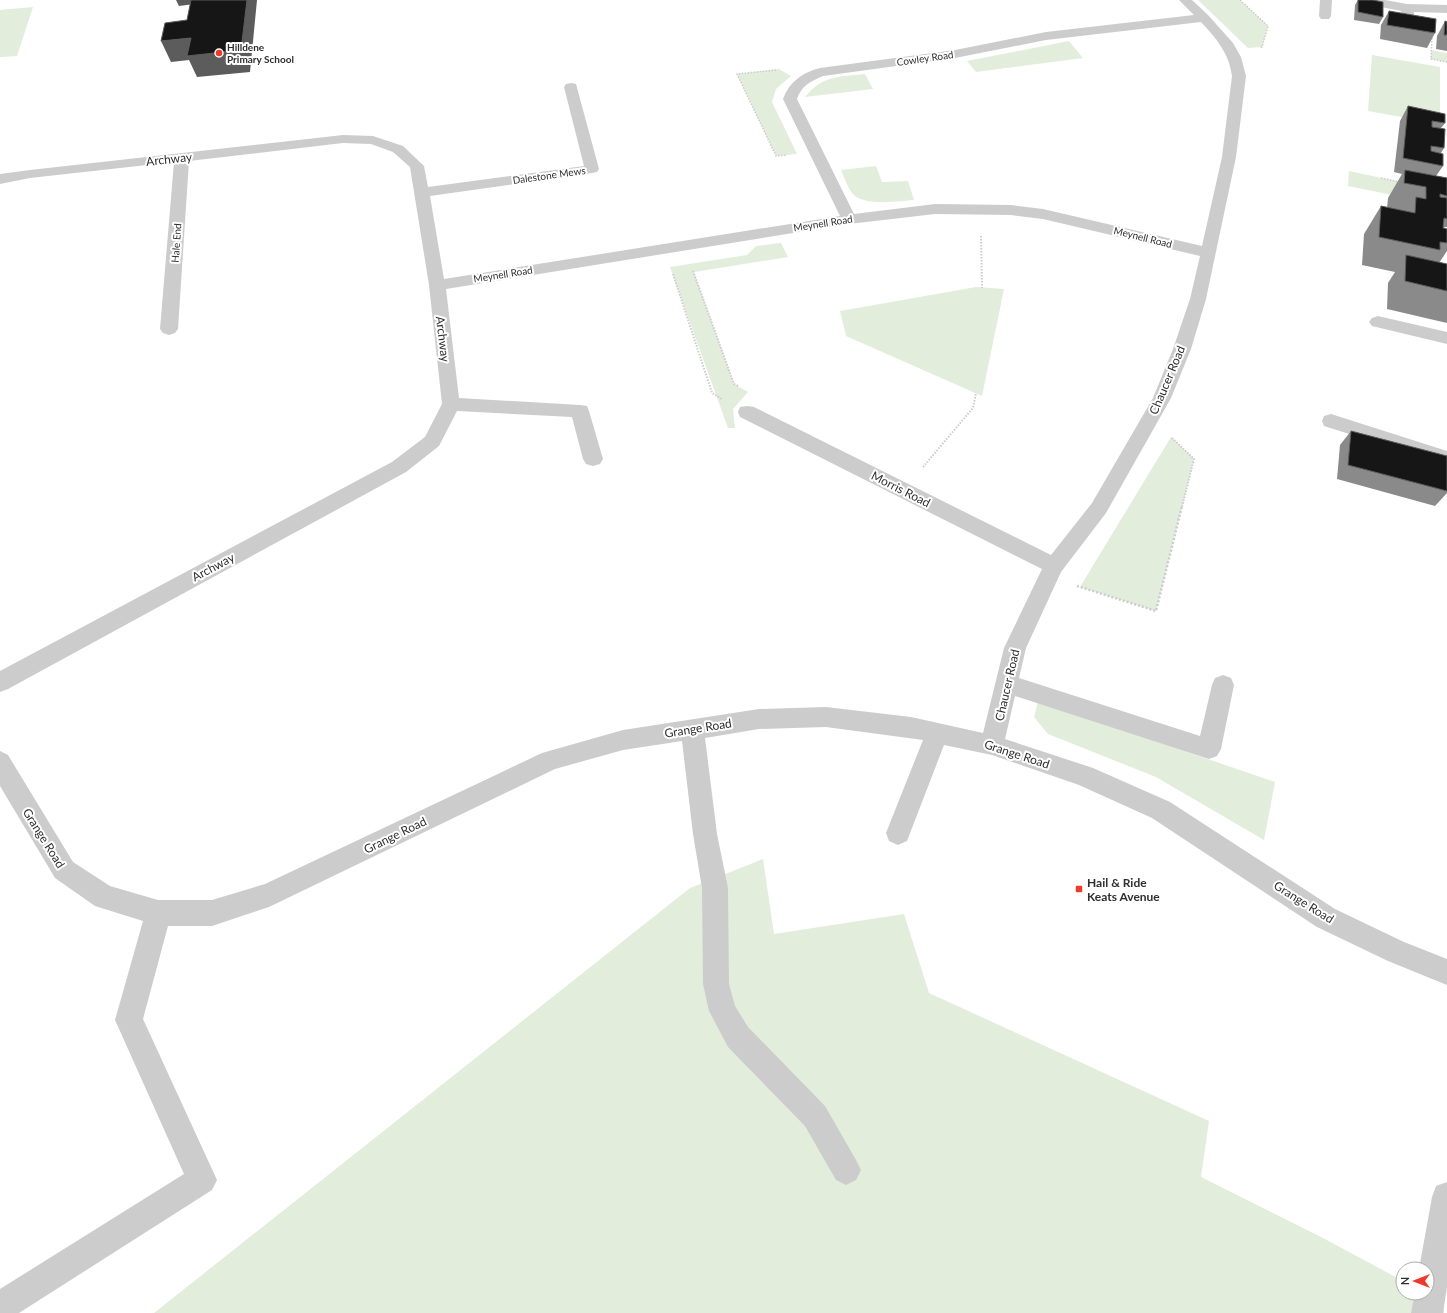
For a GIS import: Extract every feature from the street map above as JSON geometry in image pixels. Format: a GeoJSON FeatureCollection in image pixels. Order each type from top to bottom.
{"type":"FeatureCollection","features":[{"type":"Feature","properties":{"kind":"street","name":"Chaucer Road"},"geometry":{"type":"LineString","coordinates":[[992,745],[1015,648],[1051,572],[1099,508],[1152,418],[1182,349],[1198,299],[1229,157],[1239,76],[1237,63],[1231,50],[1204,18],[1185,0]]}},
{"type":"Feature","properties":{"kind":"street"},"geometry":{"type":"LineString","coordinates":[[1325,16],[1326,0]]}},
{"type":"Feature","properties":{"kind":"street"},"geometry":{"type":"LineString","coordinates":[[1365,0],[1408,13],[1433,9],[1447,9]]}},
{"type":"Feature","properties":{"kind":"street","name":"Cowley Road"},"geometry":{"type":"LineString","coordinates":[[849,219],[790,99],[792,91],[798,83],[807,77],[820,72],[955,54],[1046,36],[1204,18]]}},
{"type":"Feature","properties":{"kind":"street","name":"Dalestone Mews"},"geometry":{"type":"LineString","coordinates":[[421,193],[592,170],[571,87]]}},
{"type":"Feature","properties":{"kind":"street","name":"Archway"},"geometry":{"type":"LineString","coordinates":[[0,179],[30,174],[343,139],[372,140],[398,149],[417,166],[437,285],[452,404],[432,441],[399,467],[0,682]]}},
{"type":"Feature","properties":{"kind":"street","name":"Hale End"},"geometry":{"type":"LineString","coordinates":[[169,329],[182,158]]}},
{"type":"Feature","properties":{"kind":"street","name":"Meynell Road"},"geometry":{"type":"LineString","coordinates":[[437,285],[849,219],[935,209],[1011,210],[1043,214],[1209,253]]}},
{"type":"Feature","properties":{"kind":"street"},"geometry":{"type":"LineString","coordinates":[[1378,322],[1447,338]]}},
{"type":"Feature","properties":{"kind":"street"},"geometry":{"type":"LineString","coordinates":[[452,404],[580,411],[593,459]]}},
{"type":"Feature","properties":{"kind":"street","name":"Morris Road"},"geometry":{"type":"LineString","coordinates":[[741,409],[904,490],[1051,572]]}},
{"type":"Feature","properties":{"kind":"street"},"geometry":{"type":"LineString","coordinates":[[1331,421],[1447,458]]}},
{"type":"Feature","properties":{"kind":"street"},"geometry":{"type":"LineString","coordinates":[[1007,684],[1208,749],[1223,685]]}},
{"type":"Feature","properties":{"kind":"street","name":"Grange Road"},"geometry":{"type":"LineString","coordinates":[[0,762],[64,870],[104,898],[158,913],[212,914],[269,895],[550,760],[622,740],[692,728],[759,719],[826,718],[911,727],[992,745],[1085,776],[1161,810],[1326,918],[1397,952],[1447,972]]}},
{"type":"Feature","properties":{"kind":"street"},"geometry":{"type":"LineString","coordinates":[[692,728],[705,834],[715,888],[716,984],[723,1011],[738,1037],[815,1116],[846,1170]]}},
{"type":"Feature","properties":{"kind":"street"},"geometry":{"type":"LineString","coordinates":[[898,833],[937,733]]}},
{"type":"Feature","properties":{"kind":"street"},"geometry":{"type":"LineString","coordinates":[[3,1305],[202,1180],[129,1020],[158,913]]}},
{"type":"Feature","properties":{"kind":"street"},"geometry":{"type":"LineString","coordinates":[[1427,1313],[1447,1197]]}},
{"type":"Feature","properties":{"kind":"path"},"geometry":{"type":"LineString","coordinates":[[1231,50],[1262,47],[1268,26],[1240,0]]}},
{"type":"Feature","properties":{"kind":"path"},"geometry":{"type":"LineString","coordinates":[[1433,9],[1431,59],[1447,62]]}},
{"type":"Feature","properties":{"kind":"path"},"geometry":{"type":"LineString","coordinates":[[1381,178],[1403,182]]}},
{"type":"Feature","properties":{"kind":"path"},"geometry":{"type":"LineString","coordinates":[[980,209],[982,288]]}},
{"type":"Feature","properties":{"kind":"path"},"geometry":{"type":"LineString","coordinates":[[664,248],[712,393],[741,409],[748,392],[734,384],[684,245]]}},
{"type":"Feature","properties":{"kind":"path"},"geometry":{"type":"LineString","coordinates":[[904,490],[973,408],[976,393]]}},
{"type":"Feature","properties":{"kind":"path"},"geometry":{"type":"LineString","coordinates":[[1051,572],[1156,611],[1194,459],[1152,418]]}},
{"type":"Feature","properties":{"kind":"green space"},"geometry":{"type":"Polygon","coordinates":[[[1198,0],[1240,0],[1268,26],[1262,47],[1248,48],[1198,0]]]}},
{"type":"Feature","properties":{"kind":"green space"},"geometry":{"type":"Polygon","coordinates":[[[33,7],[17,56],[0,57],[0,10],[33,7]]]}},
{"type":"Feature","properties":{"kind":"green space"},"geometry":{"type":"Polygon","coordinates":[[[1069,41],[1083,58],[976,72],[967,61],[1069,41]]]}},
{"type":"Feature","properties":{"kind":"green space"},"geometry":{"type":"Polygon","coordinates":[[[1431,50],[1447,53],[1447,62],[1431,59],[1431,50]]]}},
{"type":"Feature","properties":{"kind":"green space"},"geometry":{"type":"Polygon","coordinates":[[[1372,55],[1440,67],[1440,124],[1368,111],[1372,55]]]}},
{"type":"Feature","properties":{"kind":"green space"},"geometry":{"type":"Polygon","coordinates":[[[779,69],[791,76],[776,89],[772,102],[797,154],[776,156],[737,74],[779,69]]]}},
{"type":"Feature","properties":{"kind":"green space"},"geometry":{"type":"Polygon","coordinates":[[[865,74],[873,89],[805,97],[818,85],[832,78],[865,74]]]}},
{"type":"Feature","properties":{"kind":"green space"},"geometry":{"type":"Polygon","coordinates":[[[876,166],[882,182],[908,181],[914,200],[872,202],[857,197],[852,193],[841,170],[876,166]]]}},
{"type":"Feature","properties":{"kind":"green space"},"geometry":{"type":"Polygon","coordinates":[[[1349,171],[1447,192],[1447,206],[1348,186],[1349,171]]]}},
{"type":"Feature","properties":{"kind":"green space"},"geometry":{"type":"Polygon","coordinates":[[[781,243],[788,257],[694,272],[734,384],[748,392],[733,409],[735,428],[728,428],[670,267],[747,255],[756,246],[781,243]]]}},
{"type":"Feature","properties":{"kind":"green space"},"geometry":{"type":"Polygon","coordinates":[[[976,287],[1004,289],[982,396],[846,336],[840,311],[976,287]]]}},
{"type":"Feature","properties":{"kind":"green space"},"geometry":{"type":"Polygon","coordinates":[[[1171,437],[1194,459],[1156,611],[1080,587],[1171,437]]]}},
{"type":"Feature","properties":{"kind":"green space"},"geometry":{"type":"Polygon","coordinates":[[[1038,701],[1275,782],[1264,840],[1156,777],[1048,734],[1034,717],[1038,701]]]}},
{"type":"Feature","properties":{"kind":"green space"},"geometry":{"type":"Polygon","coordinates":[[[763,859],[774,934],[904,914],[929,993],[1209,1121],[1201,1177],[1323,1238],[1395,1277],[1395,1301],[1435,1301],[1435,1296],[1444,1299],[1444,1313],[154,1313],[690,888],[763,859]]]}},
{"type":"Feature","properties":{"kind":"building"},"geometry":{"type":"Polygon","coordinates":[[[191,0],[247,0],[241,50],[187,56],[191,38],[161,41],[165,23],[187,20],[191,0]]]}},
{"type":"Feature","properties":{"kind":"building"},"geometry":{"type":"Polygon","coordinates":[[[1358,0],[1383,2],[1383,17],[1358,12],[1358,0]]]}},
{"type":"Feature","properties":{"kind":"building"},"geometry":{"type":"Polygon","coordinates":[[[1389,11],[1436,19],[1435,33],[1387,25],[1389,11]]]}},
{"type":"Feature","properties":{"kind":"building"},"geometry":{"type":"Polygon","coordinates":[[[1445,21],[1447,22],[1447,35],[1444,35],[1445,21]]]}},
{"type":"Feature","properties":{"kind":"building"},"geometry":{"type":"Polygon","coordinates":[[[1408,106],[1445,114],[1445,123],[1432,121],[1432,127],[1445,129],[1444,148],[1431,146],[1431,151],[1443,154],[1443,166],[1403,158],[1408,106]]]}},
{"type":"Feature","properties":{"kind":"building"},"geometry":{"type":"Polygon","coordinates":[[[1405,170],[1447,178],[1447,196],[1440,194],[1440,197],[1447,198],[1447,219],[1444,218],[1443,228],[1447,229],[1447,243],[1440,242],[1440,250],[1379,237],[1381,206],[1415,213],[1416,197],[1426,199],[1426,187],[1404,183],[1405,170]]]}},
{"type":"Feature","properties":{"kind":"building"},"geometry":{"type":"Polygon","coordinates":[[[1406,255],[1447,264],[1447,291],[1405,281],[1406,255]]]}},
{"type":"Feature","properties":{"kind":"building"},"geometry":{"type":"Polygon","coordinates":[[[1351,431],[1447,456],[1447,491],[1348,465],[1351,431]]]}},
{"type":"Feature","properties":{"kind":"place","name":"Hilldene Primary School"},"geometry":{"type":"Point","coordinates":[219,53]}},
{"type":"Feature","properties":{"kind":"place","name":"Hail & Ride Keats Avenue"},"geometry":{"type":"Point","coordinates":[1079,889]}}]}
